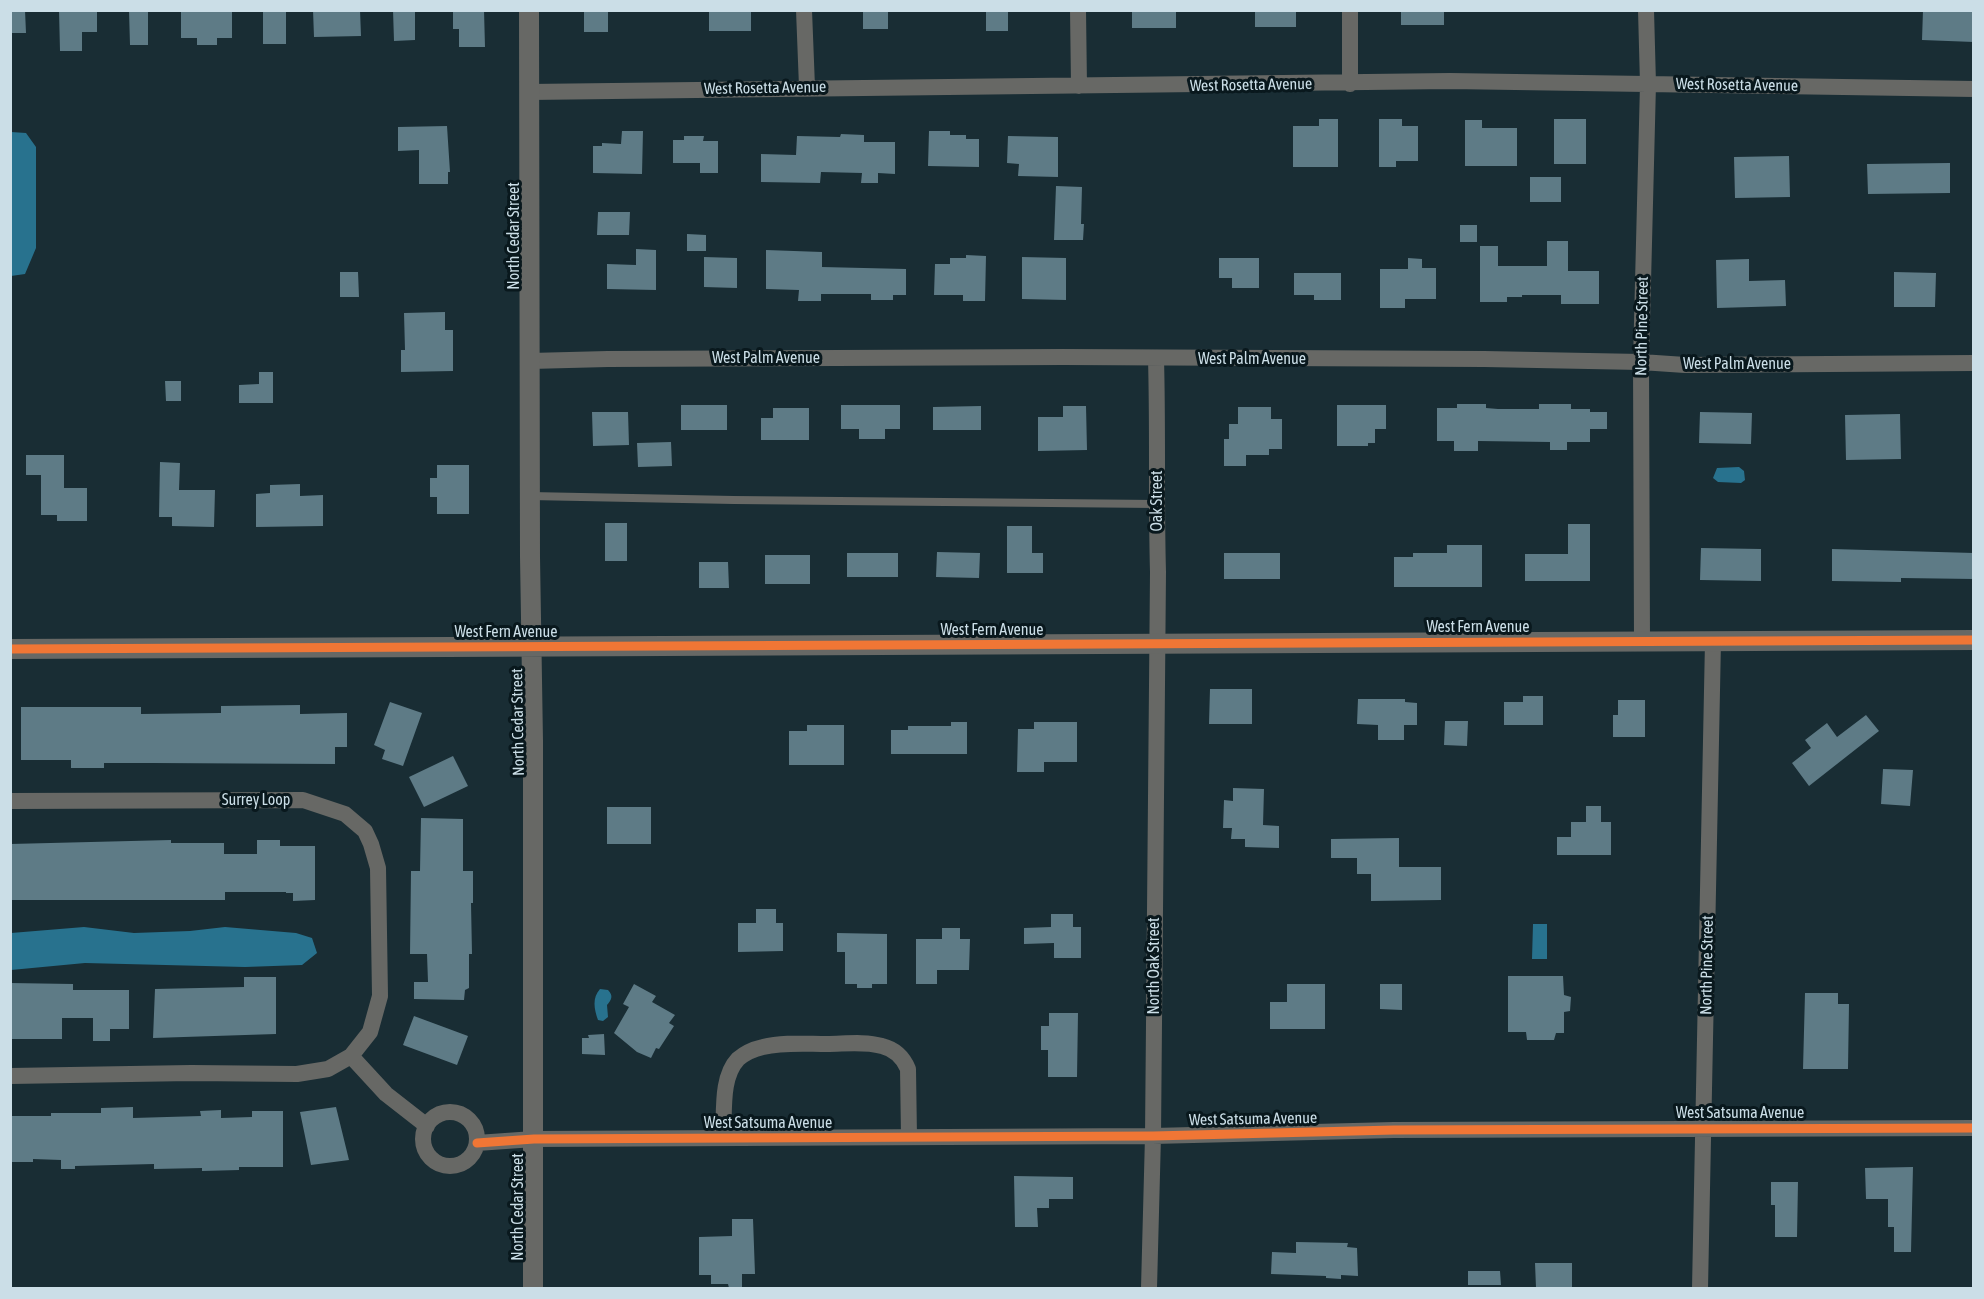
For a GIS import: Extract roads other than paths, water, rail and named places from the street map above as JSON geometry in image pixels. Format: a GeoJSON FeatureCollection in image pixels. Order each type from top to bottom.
{"type":"FeatureCollection","features":[{"type":"Feature","properties":{"kind":"street","name":"North Cedar Street"},"geometry":{"type":"LineString","coordinates":[[529,10],[533,1288]]}},
{"type":"Feature","properties":{"kind":"street"},"geometry":{"type":"LineString","coordinates":[[804,10],[807,87]]}},
{"type":"Feature","properties":{"kind":"street"},"geometry":{"type":"LineString","coordinates":[[1078,10],[1079,86]]}},
{"type":"Feature","properties":{"kind":"street"},"geometry":{"type":"LineString","coordinates":[[1350,10],[1350,84]]}},
{"type":"Feature","properties":{"kind":"street","name":"North Pine Street"},"geometry":{"type":"LineString","coordinates":[[1642,642],[1641,362],[1648,84],[1646,10]]}},
{"type":"Feature","properties":{"kind":"street","name":"West Rosetta Avenue"},"geometry":{"type":"LineString","coordinates":[[529,92],[807,87],[1350,84],[1450,81],[1974,89]]}},
{"type":"Feature","properties":{"kind":"street","name":"West Palm Avenue"},"geometry":{"type":"LineString","coordinates":[[530,361],[1051,357],[1484,359],[1685,365],[1974,363]]}},
{"type":"Feature","properties":{"kind":"street","name":"Oak Street"},"geometry":{"type":"LineString","coordinates":[[1156,359],[1158,441],[1156,644]]}},
{"type":"Feature","properties":{"kind":"street","name":"West Fern Avenue"},"geometry":{"type":"LineString","coordinates":[[10,649],[1974,640]]}},
{"type":"Feature","properties":{"kind":"street","name":"North Pine Street"},"geometry":{"type":"LineString","coordinates":[[1700,1288],[1713,641]]}},
{"type":"Feature","properties":{"kind":"street","name":"North Oak Street"},"geometry":{"type":"LineString","coordinates":[[1149,1288],[1153,1136],[1156,644]]}},
{"type":"Feature","properties":{"kind":"street","name":"Surrey Loop"},"geometry":{"type":"LineString","coordinates":[[10,801],[303,800],[345,814],[365,831],[378,868],[380,996],[370,1032],[351,1056],[328,1070],[297,1074],[10,1076]]}},
{"type":"Feature","properties":{"kind":"street"},"geometry":{"type":"LineString","coordinates":[[723,1138],[726,1088],[730,1071],[740,1058],[750,1051],[778,1045],[845,1044],[883,1046],[904,1059],[909,1069],[909,1137]]}},
{"type":"Feature","properties":{"kind":"street"},"geometry":{"type":"LineString","coordinates":[[351,1056],[386,1094],[427,1126]]}},
{"type":"Feature","properties":{"kind":"street"},"geometry":{"type":"LineString","coordinates":[[458,1113],[471,1122],[476,1130],[477,1143],[473,1154],[466,1161],[457,1165],[441,1164],[433,1160],[423,1144],[423,1135],[427,1126],[438,1116],[458,1113]]}},
{"type":"Feature","properties":{"kind":"street","name":"West Satsuma Avenue"},"geometry":{"type":"LineString","coordinates":[[534,1139],[1153,1136],[1394,1130],[1974,1128]]}},
{"type":"Feature","properties":{"kind":"street"},"geometry":{"type":"LineString","coordinates":[[477,1143],[534,1139]]}},
{"type":"Feature","properties":{"kind":"lane"},"geometry":{"type":"LineString","coordinates":[[530,496],[746,501],[1156,504]]}},
{"type":"Feature","properties":{"kind":"water"},"geometry":{"type":"Polygon","coordinates":[[[11,132],[26,133],[36,147],[36,248],[25,274],[11,276],[11,132]]]}},
{"type":"Feature","properties":{"kind":"water"},"geometry":{"type":"Polygon","coordinates":[[[1739,467],[1744,471],[1745,480],[1741,483],[1718,482],[1713,478],[1717,468],[1739,467]]]}},
{"type":"Feature","properties":{"kind":"water"},"geometry":{"type":"Polygon","coordinates":[[[1533,924],[1547,924],[1547,959],[1532,959],[1533,924]]]}},
{"type":"Feature","properties":{"kind":"water"},"geometry":{"type":"Polygon","coordinates":[[[84,927],[134,933],[225,927],[296,933],[312,938],[317,953],[302,965],[245,967],[85,963],[11,970],[11,933],[84,927]]]}},
{"type":"Feature","properties":{"kind":"water"},"geometry":{"type":"Polygon","coordinates":[[[600,989],[608,990],[611,996],[607,1005],[608,1017],[603,1021],[598,1020],[595,1008],[596,996],[600,989]]]}}]}
